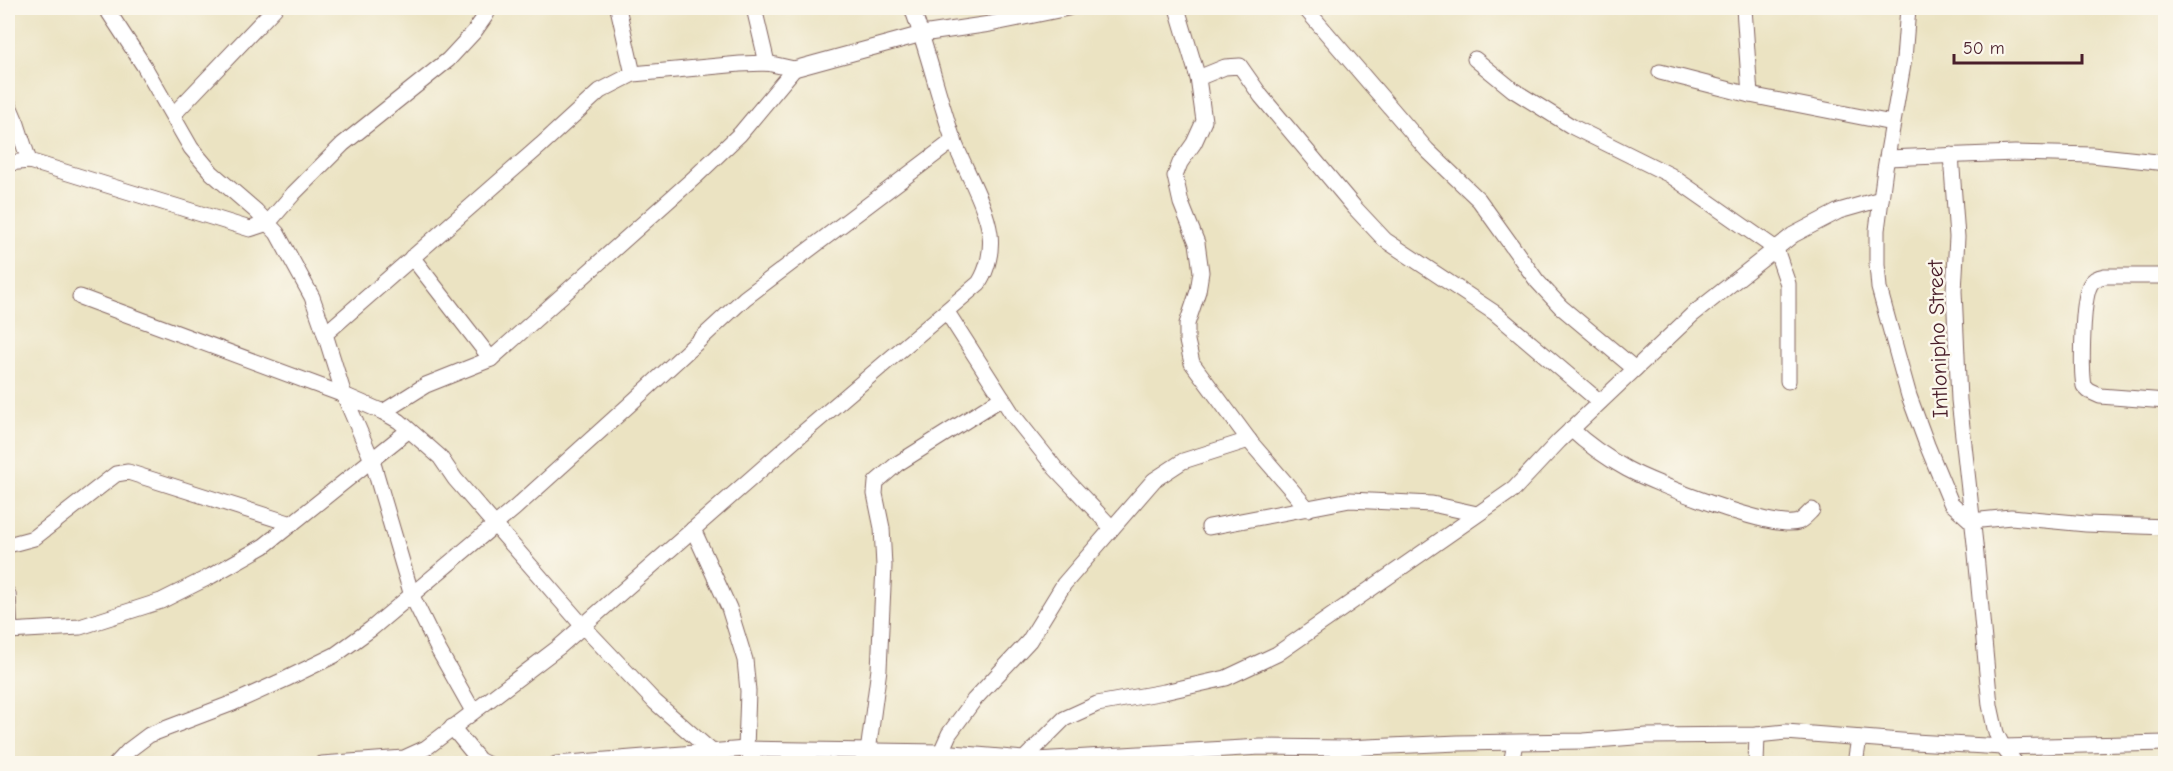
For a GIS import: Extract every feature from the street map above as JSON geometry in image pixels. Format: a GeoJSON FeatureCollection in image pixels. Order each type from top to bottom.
{"type":"FeatureCollection","features":[{"type":"Feature","properties":{"kind":"street"},"geometry":{"type":"LineString","coordinates":[[106,8],[144,66],[191,148],[212,173],[256,211],[277,233],[312,297],[344,395],[372,460],[412,596],[438,649],[473,711]]}},
{"type":"Feature","properties":{"kind":"street"},"geometry":{"type":"LineString","coordinates":[[173,115],[275,8]]}},
{"type":"Feature","properties":{"kind":"street"},"geometry":{"type":"LineString","coordinates":[[8,164],[29,161],[250,229],[268,223],[343,144],[448,60],[474,32],[489,8]]}},
{"type":"Feature","properties":{"kind":"street"},"geometry":{"type":"LineString","coordinates":[[618,8],[633,74]]}},
{"type":"Feature","properties":{"kind":"street"},"geometry":{"type":"LineString","coordinates":[[754,8],[767,63]]}},
{"type":"Feature","properties":{"kind":"street"},"geometry":{"type":"LineString","coordinates":[[322,764],[388,762],[413,755],[426,748],[559,647],[804,432],[979,283],[985,274],[990,247],[988,223],[954,140],[912,8]]}},
{"type":"Feature","properties":{"kind":"street"},"geometry":{"type":"LineString","coordinates":[[325,334],[600,91],[633,74],[767,63],[794,69],[922,34],[990,24],[1068,8]]}},
{"type":"Feature","properties":{"kind":"street"},"geometry":{"type":"LineString","coordinates":[[1177,8],[1198,78],[1204,121],[1175,176],[1181,202],[1197,243],[1201,272],[1198,291],[1187,324],[1187,341],[1192,363],[1249,440],[1308,509]]}},
{"type":"Feature","properties":{"kind":"street"},"geometry":{"type":"LineString","coordinates":[[1305,8],[1427,150],[1479,200],[1537,281],[1561,307],[1635,369]]}},
{"type":"Feature","properties":{"kind":"street"},"geometry":{"type":"LineString","coordinates":[[1744,8],[1750,95]]}},
{"type":"Feature","properties":{"kind":"street"},"geometry":{"type":"LineString","coordinates":[[1908,8],[1904,59],[1892,123],[1877,230],[1879,288],[1900,369],[1923,435],[1952,503],[1971,520],[2012,517],[2086,524],[2166,527]]}},
{"type":"Feature","properties":{"kind":"street"},"geometry":{"type":"LineString","coordinates":[[1475,59],[1513,90],[1571,126],[1670,175],[1776,249],[1788,284],[1788,381]]}},
{"type":"Feature","properties":{"kind":"street"},"geometry":{"type":"LineString","coordinates":[[1198,78],[1225,67],[1240,66],[1267,104],[1385,240],[1495,313],[1600,402]]}},
{"type":"Feature","properties":{"kind":"street"},"geometry":{"type":"LineString","coordinates":[[383,412],[426,385],[491,360],[740,134],[794,69]]}},
{"type":"Feature","properties":{"kind":"street"},"geometry":{"type":"LineString","coordinates":[[1660,72],[1750,95],[1892,123]]}},
{"type":"Feature","properties":{"kind":"street"},"geometry":{"type":"LineString","coordinates":[[8,103],[29,161]]}},
{"type":"Feature","properties":{"kind":"street"},"geometry":{"type":"LineString","coordinates":[[116,764],[129,750],[149,735],[232,703],[335,655],[371,629],[495,524],[745,298],[954,140]]}},
{"type":"Feature","properties":{"kind":"street"},"geometry":{"type":"LineString","coordinates":[[1887,158],[1951,155],[2092,155],[2166,163]]}},
{"type":"Feature","properties":{"kind":"street","name":"Intlonipho Street"},"geometry":{"type":"LineString","coordinates":[[1951,155],[1957,237],[1954,291],[1957,376],[1990,705],[1992,721],[2002,747],[2016,764]]}},
{"type":"Feature","properties":{"kind":"street"},"geometry":{"type":"LineString","coordinates":[[1021,762],[1064,719],[1097,704],[1226,678],[1277,654],[1514,489],[1571,429],[1692,315],[1793,235],[1839,211],[1881,199]]}},
{"type":"Feature","properties":{"kind":"street"},"geometry":{"type":"LineString","coordinates":[[412,257],[491,360]]}},
{"type":"Feature","properties":{"kind":"street"},"geometry":{"type":"LineString","coordinates":[[2166,276],[2105,276],[2098,277],[2091,282],[2087,293],[2082,372],[2084,386],[2095,395],[2166,401]]}},
{"type":"Feature","properties":{"kind":"street"},"geometry":{"type":"LineString","coordinates":[[80,297],[344,395],[399,421],[440,457],[455,479],[582,625],[655,702],[711,751]]}},
{"type":"Feature","properties":{"kind":"street"},"geometry":{"type":"LineString","coordinates":[[947,312],[1002,398],[1056,469],[1112,528]]}},
{"type":"Feature","properties":{"kind":"street"},"geometry":{"type":"LineString","coordinates":[[868,752],[879,669],[884,566],[882,528],[875,494],[876,482],[897,464],[1002,398]]}},
{"type":"Feature","properties":{"kind":"street"},"geometry":{"type":"LineString","coordinates":[[1571,429],[1590,446],[1629,470],[1728,510],[1778,522],[1798,522],[1812,510]]}},
{"type":"Feature","properties":{"kind":"street"},"geometry":{"type":"LineString","coordinates":[[8,594],[9,630],[80,627],[161,601],[264,546],[410,430]]}},
{"type":"Feature","properties":{"kind":"street"},"geometry":{"type":"LineString","coordinates":[[941,752],[949,734],[974,700],[1029,641],[1064,584],[1154,480],[1183,461],[1249,440]]}},
{"type":"Feature","properties":{"kind":"street"},"geometry":{"type":"LineString","coordinates":[[8,545],[34,538],[116,474],[128,472],[292,524]]}},
{"type":"Feature","properties":{"kind":"street"},"geometry":{"type":"LineString","coordinates":[[1209,528],[1350,500],[1432,504],[1477,514]]}},
{"type":"Feature","properties":{"kind":"street"},"geometry":{"type":"LineString","coordinates":[[693,529],[729,608],[745,660],[748,691],[746,749],[756,764]]}},
{"type":"Feature","properties":{"kind":"street"},"geometry":{"type":"LineString","coordinates":[[452,727],[478,759],[487,764]]}},
{"type":"Feature","properties":{"kind":"street"},"geometry":{"type":"LineString","coordinates":[[556,764],[746,749],[941,752],[1021,762],[1261,747],[1345,748],[1583,741],[1647,736],[1757,735],[1786,732],[2002,747],[2166,743]]}},
{"type":"Feature","properties":{"kind":"street"},"geometry":{"type":"LineString","coordinates":[[1756,764],[1757,735]]}},
{"type":"Feature","properties":{"kind":"street"},"geometry":{"type":"LineString","coordinates":[[1856,764],[1859,738]]}},
{"type":"Feature","properties":{"kind":"street"},"geometry":{"type":"LineString","coordinates":[[1511,764],[1515,743]]}},
{"type":"Feature","properties":{"kind":"street"},"geometry":{"type":"LineString","coordinates":[[835,764],[846,751]]}}]}
